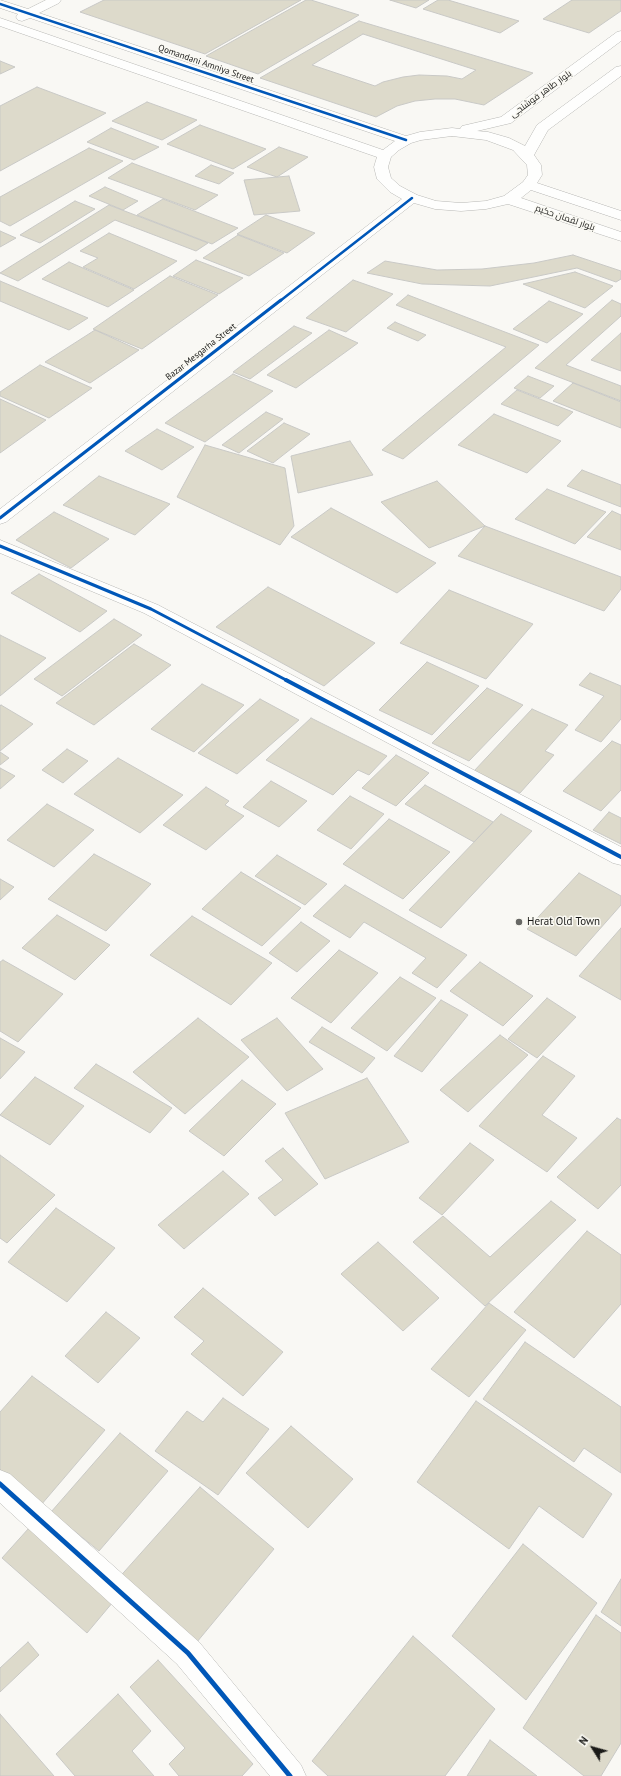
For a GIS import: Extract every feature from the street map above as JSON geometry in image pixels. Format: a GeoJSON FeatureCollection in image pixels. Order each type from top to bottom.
{"type":"FeatureCollection","features":[{"type":"Feature","properties":{"kind":"street"},"geometry":{"type":"LineString","coordinates":[[3,24],[55,0]]}},
{"type":"Feature","properties":{"kind":"street","name":"Qomandani Amniya Street"},"geometry":{"type":"LineString","coordinates":[[0,4],[406,140]]}},
{"type":"Feature","properties":{"kind":"street"},"geometry":{"type":"LineString","coordinates":[[3,24],[385,155]]}},
{"type":"Feature","properties":{"kind":"street","name":"بلوار طاهر فوشنجی"},"geometry":{"type":"LineString","coordinates":[[452,132],[506,120],[621,35]]}},
{"type":"Feature","properties":{"kind":"street"},"geometry":{"type":"LineString","coordinates":[[527,155],[542,128],[621,70]]}},
{"type":"Feature","properties":{"kind":"street"},"geometry":{"type":"LineString","coordinates":[[452,132],[488,136],[518,147],[527,155],[534,165],[535,175],[529,185],[509,199],[486,205],[461,207],[435,204],[412,198],[395,190],[384,178],[381,167],[385,155],[394,147],[406,140],[452,132]]}},
{"type":"Feature","properties":{"kind":"street","name":"بلوار لقمان حکیم"},"geometry":{"type":"LineString","coordinates":[[529,185],[621,216]]}},
{"type":"Feature","properties":{"kind":"street","name":"Bazar Mesgarha Street"},"geometry":{"type":"LineString","coordinates":[[0,518],[412,198]]}},
{"type":"Feature","properties":{"kind":"street","name":"بلوار لقمان حکیم"},"geometry":{"type":"LineString","coordinates":[[509,199],[621,238]]}},
{"type":"Feature","properties":{"kind":"street"},"geometry":{"type":"LineString","coordinates":[[0,546],[151,609],[621,857]]}},
{"type":"Feature","properties":{"kind":"street"},"geometry":{"type":"LineString","coordinates":[[0,1484],[188,1653],[290,1776]]}},
{"type":"Feature","properties":{"kind":"building"},"geometry":{"type":"Polygon","coordinates":[[[104,0],[301,0],[205,54],[80,12],[104,0]]]}},
{"type":"Feature","properties":{"kind":"building"},"geometry":{"type":"Polygon","coordinates":[[[306,0],[311,0],[359,15],[258,74],[206,56],[306,0]]]}},
{"type":"Feature","properties":{"kind":"building"},"geometry":{"type":"Polygon","coordinates":[[[390,0],[429,0],[416,8],[390,0]]]}},
{"type":"Feature","properties":{"kind":"building"},"geometry":{"type":"Polygon","coordinates":[[[438,0],[448,0],[519,21],[500,33],[423,9],[438,0]]]}},
{"type":"Feature","properties":{"kind":"building"},"geometry":{"type":"Polygon","coordinates":[[[572,0],[621,0],[621,11],[589,33],[543,19],[572,0]]]}},
{"type":"Feature","properties":{"kind":"building"},"geometry":{"type":"Polygon","coordinates":[[[359,21],[533,73],[484,105],[455,99],[415,101],[397,106],[376,117],[260,78],[359,21]],[[363,34],[312,65],[375,86],[383,82],[403,77],[419,75],[447,76],[462,79],[476,70],[363,34]]]}},
{"type":"Feature","properties":{"kind":"building"},"geometry":{"type":"Polygon","coordinates":[[[0,61],[15,67],[0,74],[0,61]]]}},
{"type":"Feature","properties":{"kind":"building"},"geometry":{"type":"Polygon","coordinates":[[[37,87],[106,113],[0,171],[0,106],[37,87]]]}},
{"type":"Feature","properties":{"kind":"building"},"geometry":{"type":"Polygon","coordinates":[[[147,102],[197,120],[162,140],[112,121],[147,102]]]}},
{"type":"Feature","properties":{"kind":"building"},"geometry":{"type":"Polygon","coordinates":[[[200,125],[266,149],[233,169],[167,144],[200,125]]]}},
{"type":"Feature","properties":{"kind":"building"},"geometry":{"type":"Polygon","coordinates":[[[111,128],[159,147],[134,160],[87,142],[111,128]]]}},
{"type":"Feature","properties":{"kind":"building"},"geometry":{"type":"Polygon","coordinates":[[[279,147],[308,157],[277,177],[247,167],[279,147]]]}},
{"type":"Feature","properties":{"kind":"building"},"geometry":{"type":"Polygon","coordinates":[[[89,148],[123,161],[10,226],[0,221],[0,197],[89,148]]]}},
{"type":"Feature","properties":{"kind":"building"},"geometry":{"type":"Polygon","coordinates":[[[132,163],[218,195],[195,210],[108,178],[132,163]]]}},
{"type":"Feature","properties":{"kind":"building"},"geometry":{"type":"Polygon","coordinates":[[[211,165],[234,173],[219,184],[195,176],[211,165]]]}},
{"type":"Feature","properties":{"kind":"building"},"geometry":{"type":"Polygon","coordinates":[[[289,176],[300,211],[254,215],[244,180],[289,176]]]}},
{"type":"Feature","properties":{"kind":"building"},"geometry":{"type":"Polygon","coordinates":[[[105,187],[138,201],[123,210],[89,196],[105,187]]]}},
{"type":"Feature","properties":{"kind":"building"},"geometry":{"type":"Polygon","coordinates":[[[163,199],[238,228],[212,244],[137,215],[163,199]]]}},
{"type":"Feature","properties":{"kind":"building"},"geometry":{"type":"Polygon","coordinates":[[[75,201],[95,209],[40,243],[20,235],[75,201]]]}},
{"type":"Feature","properties":{"kind":"building"},"geometry":{"type":"Polygon","coordinates":[[[109,205],[208,243],[196,251],[115,220],[18,281],[0,273],[109,205]]]}},
{"type":"Feature","properties":{"kind":"building"},"geometry":{"type":"Polygon","coordinates":[[[266,215],[315,233],[287,253],[237,234],[266,215]]]}},
{"type":"Feature","properties":{"kind":"building"},"geometry":{"type":"Polygon","coordinates":[[[0,231],[16,238],[0,247],[0,231]]]}},
{"type":"Feature","properties":{"kind":"building"},"geometry":{"type":"Polygon","coordinates":[[[109,233],[177,261],[134,289],[83,267],[98,258],[80,251],[109,233]]]}},
{"type":"Feature","properties":{"kind":"building"},"geometry":{"type":"Polygon","coordinates":[[[238,235],[284,253],[249,276],[203,258],[238,235]]]}},
{"type":"Feature","properties":{"kind":"building"},"geometry":{"type":"Polygon","coordinates":[[[573,255],[621,271],[621,279],[616,282],[577,268],[490,286],[422,284],[367,273],[385,261],[437,270],[482,269],[534,263],[573,255]]]}},
{"type":"Feature","properties":{"kind":"building"},"geometry":{"type":"Polygon","coordinates":[[[196,260],[243,278],[219,294],[173,276],[196,260]]]}},
{"type":"Feature","properties":{"kind":"building"},"geometry":{"type":"Polygon","coordinates":[[[69,262],[134,290],[108,307],[42,279],[69,262]]]}},
{"type":"Feature","properties":{"kind":"building"},"geometry":{"type":"Polygon","coordinates":[[[575,272],[613,286],[585,308],[523,284],[575,272]]]}},
{"type":"Feature","properties":{"kind":"building"},"geometry":{"type":"Polygon","coordinates":[[[170,276],[218,295],[142,349],[93,329],[170,276]]]}},
{"type":"Feature","properties":{"kind":"building"},"geometry":{"type":"Polygon","coordinates":[[[353,280],[393,294],[346,332],[306,318],[353,280]]]}},
{"type":"Feature","properties":{"kind":"building"},"geometry":{"type":"Polygon","coordinates":[[[0,281],[88,318],[69,330],[0,301],[0,281]]]}},
{"type":"Feature","properties":{"kind":"building"},"geometry":{"type":"Polygon","coordinates":[[[408,295],[539,345],[403,459],[382,450],[506,347],[396,305],[408,295]]]}},
{"type":"Feature","properties":{"kind":"building"},"geometry":{"type":"Polygon","coordinates":[[[612,300],[621,304],[621,316],[566,365],[621,386],[621,401],[535,368],[612,300]]]}},
{"type":"Feature","properties":{"kind":"building"},"geometry":{"type":"Polygon","coordinates":[[[549,301],[583,314],[547,343],[513,329],[549,301]]]}},
{"type":"Feature","properties":{"kind":"building"},"geometry":{"type":"Polygon","coordinates":[[[395,322],[426,335],[418,341],[387,328],[395,322]]]}},
{"type":"Feature","properties":{"kind":"building"},"geometry":{"type":"Polygon","coordinates":[[[294,326],[312,333],[250,379],[233,372],[294,326]]]}},
{"type":"Feature","properties":{"kind":"building"},"geometry":{"type":"Polygon","coordinates":[[[95,330],[139,350],[90,383],[45,362],[95,330]]]}},
{"type":"Feature","properties":{"kind":"building"},"geometry":{"type":"Polygon","coordinates":[[[329,330],[358,343],[296,388],[267,375],[329,330]]]}},
{"type":"Feature","properties":{"kind":"building"},"geometry":{"type":"Polygon","coordinates":[[[621,333],[621,371],[591,360],[621,333]]]}},
{"type":"Feature","properties":{"kind":"building"},"geometry":{"type":"Polygon","coordinates":[[[40,365],[92,388],[49,418],[0,396],[0,392],[40,365]]]}},
{"type":"Feature","properties":{"kind":"building"},"geometry":{"type":"Polygon","coordinates":[[[233,374],[273,391],[205,442],[165,423],[233,374]]]}},
{"type":"Feature","properties":{"kind":"building"},"geometry":{"type":"Polygon","coordinates":[[[528,376],[554,386],[540,398],[514,388],[528,376]]]}},
{"type":"Feature","properties":{"kind":"building"},"geometry":{"type":"Polygon","coordinates":[[[573,383],[621,402],[621,428],[553,401],[573,383]]]}},
{"type":"Feature","properties":{"kind":"building"},"geometry":{"type":"Polygon","coordinates":[[[517,390],[573,412],[558,426],[501,404],[517,390]]]}},
{"type":"Feature","properties":{"kind":"building"},"geometry":{"type":"Polygon","coordinates":[[[0,399],[46,420],[0,453],[0,399]]]}},
{"type":"Feature","properties":{"kind":"building"},"geometry":{"type":"Polygon","coordinates":[[[266,412],[283,419],[239,453],[222,445],[266,412]]]}},
{"type":"Feature","properties":{"kind":"building"},"geometry":{"type":"Polygon","coordinates":[[[494,414],[561,441],[527,473],[458,445],[494,414]]]}},
{"type":"Feature","properties":{"kind":"building"},"geometry":{"type":"Polygon","coordinates":[[[284,423],[310,434],[273,463],[247,451],[284,423]]]}},
{"type":"Feature","properties":{"kind":"building"},"geometry":{"type":"Polygon","coordinates":[[[157,429],[194,447],[162,470],[125,451],[157,429]]]}},
{"type":"Feature","properties":{"kind":"building"},"geometry":{"type":"Polygon","coordinates":[[[350,441],[373,475],[298,493],[291,456],[350,441]]]}},
{"type":"Feature","properties":{"kind":"building"},"geometry":{"type":"Polygon","coordinates":[[[205,445],[285,468],[294,526],[280,545],[177,497],[205,445]]]}},
{"type":"Feature","properties":{"kind":"building"},"geometry":{"type":"Polygon","coordinates":[[[582,470],[621,485],[621,507],[567,486],[582,470]]]}},
{"type":"Feature","properties":{"kind":"building"},"geometry":{"type":"Polygon","coordinates":[[[99,476],[170,504],[135,535],[63,505],[99,476]]]}},
{"type":"Feature","properties":{"kind":"building"},"geometry":{"type":"Polygon","coordinates":[[[437,481],[485,526],[429,548],[381,502],[437,481]]]}},
{"type":"Feature","properties":{"kind":"building"},"geometry":{"type":"Polygon","coordinates":[[[547,489],[606,512],[575,544],[515,519],[547,489]]]}},
{"type":"Feature","properties":{"kind":"building"},"geometry":{"type":"Polygon","coordinates":[[[331,508],[436,563],[397,593],[291,537],[331,508]]]}},
{"type":"Feature","properties":{"kind":"building"},"geometry":{"type":"Polygon","coordinates":[[[612,511],[621,515],[621,550],[587,537],[612,511]]]}},
{"type":"Feature","properties":{"kind":"building"},"geometry":{"type":"Polygon","coordinates":[[[54,512],[109,539],[71,568],[16,540],[54,512]]]}},
{"type":"Feature","properties":{"kind":"building"},"geometry":{"type":"Polygon","coordinates":[[[485,526],[621,577],[621,589],[604,611],[458,556],[485,526]]]}},
{"type":"Feature","properties":{"kind":"building"},"geometry":{"type":"Polygon","coordinates":[[[39,574],[107,611],[80,632],[11,593],[39,574]]]}},
{"type":"Feature","properties":{"kind":"building"},"geometry":{"type":"Polygon","coordinates":[[[268,587],[375,643],[324,686],[216,627],[268,587]]]}},
{"type":"Feature","properties":{"kind":"building"},"geometry":{"type":"Polygon","coordinates":[[[449,590],[533,624],[486,679],[400,643],[449,590]]]}},
{"type":"Feature","properties":{"kind":"building"},"geometry":{"type":"Polygon","coordinates":[[[114,619],[142,635],[62,696],[34,679],[114,619]]]}},
{"type":"Feature","properties":{"kind":"building"},"geometry":{"type":"Polygon","coordinates":[[[0,635],[46,658],[0,696],[0,635]]]}},
{"type":"Feature","properties":{"kind":"building"},"geometry":{"type":"Polygon","coordinates":[[[134,644],[171,665],[94,725],[56,703],[134,644]]]}},
{"type":"Feature","properties":{"kind":"building"},"geometry":{"type":"Polygon","coordinates":[[[427,662],[479,686],[432,735],[379,710],[427,662]]]}},
{"type":"Feature","properties":{"kind":"building"},"geometry":{"type":"Polygon","coordinates":[[[590,673],[621,686],[621,719],[601,742],[575,730],[604,696],[579,685],[590,673]]]}},
{"type":"Feature","properties":{"kind":"building"},"geometry":{"type":"Polygon","coordinates":[[[202,684],[244,705],[194,752],[151,729],[202,684]]]}},
{"type":"Feature","properties":{"kind":"building"},"geometry":{"type":"Polygon","coordinates":[[[487,688],[523,705],[469,761],[432,743],[487,688]]]}},
{"type":"Feature","properties":{"kind":"building"},"geometry":{"type":"Polygon","coordinates":[[[260,699],[299,720],[237,774],[198,753],[260,699]]]}},
{"type":"Feature","properties":{"kind":"building"},"geometry":{"type":"Polygon","coordinates":[[[1,705],[33,724],[0,751],[0,706],[1,705]]]}},
{"type":"Feature","properties":{"kind":"building"},"geometry":{"type":"Polygon","coordinates":[[[532,709],[568,725],[545,751],[554,755],[520,793],[474,771],[532,709]]]}},
{"type":"Feature","properties":{"kind":"building"},"geometry":{"type":"Polygon","coordinates":[[[311,718],[387,756],[369,775],[358,770],[333,795],[266,760],[311,718]]]}},
{"type":"Feature","properties":{"kind":"building"},"geometry":{"type":"Polygon","coordinates":[[[612,741],[621,745],[621,790],[601,811],[563,791],[612,741]]]}},
{"type":"Feature","properties":{"kind":"building"},"geometry":{"type":"Polygon","coordinates":[[[67,749],[88,761],[63,783],[42,770],[67,749]]]}},
{"type":"Feature","properties":{"kind":"building"},"geometry":{"type":"Polygon","coordinates":[[[0,752],[9,758],[0,765],[0,752]]]}},
{"type":"Feature","properties":{"kind":"building"},"geometry":{"type":"Polygon","coordinates":[[[396,755],[429,773],[396,806],[362,788],[396,755]]]}},
{"type":"Feature","properties":{"kind":"building"},"geometry":{"type":"Polygon","coordinates":[[[118,758],[183,795],[140,833],[74,794],[118,758]]]}},
{"type":"Feature","properties":{"kind":"building"},"geometry":{"type":"Polygon","coordinates":[[[0,768],[15,776],[0,789],[0,768]]]}},
{"type":"Feature","properties":{"kind":"building"},"geometry":{"type":"Polygon","coordinates":[[[271,781],[307,801],[279,827],[243,807],[271,781]]]}},
{"type":"Feature","properties":{"kind":"building"},"geometry":{"type":"Polygon","coordinates":[[[425,785],[493,822],[474,842],[405,804],[425,785]]]}},
{"type":"Feature","properties":{"kind":"building"},"geometry":{"type":"Polygon","coordinates":[[[206,787],[229,801],[225,805],[244,816],[206,850],[163,825],[206,787]]]}},
{"type":"Feature","properties":{"kind":"building"},"geometry":{"type":"Polygon","coordinates":[[[350,796],[384,814],[351,849],[317,830],[350,796]]]}},
{"type":"Feature","properties":{"kind":"building"},"geometry":{"type":"Polygon","coordinates":[[[47,804],[94,830],[54,867],[7,840],[47,804]]]}},
{"type":"Feature","properties":{"kind":"building"},"geometry":{"type":"Polygon","coordinates":[[[609,812],[621,818],[621,844],[593,830],[609,812]]]}},
{"type":"Feature","properties":{"kind":"building"},"geometry":{"type":"Polygon","coordinates":[[[501,814],[532,831],[441,928],[409,910],[501,814]]]}},
{"type":"Feature","properties":{"kind":"building"},"geometry":{"type":"Polygon","coordinates":[[[389,819],[450,852],[403,899],[343,864],[389,819]]]}},
{"type":"Feature","properties":{"kind":"building"},"geometry":{"type":"Polygon","coordinates":[[[94,854],[151,884],[106,931],[48,899],[94,854]]]}},
{"type":"Feature","properties":{"kind":"building"},"geometry":{"type":"Polygon","coordinates":[[[277,855],[327,884],[305,905],[255,876],[277,855]]]}},
{"type":"Feature","properties":{"kind":"building"},"geometry":{"type":"Polygon","coordinates":[[[241,872],[301,908],[262,946],[202,909],[241,872]]]}},
{"type":"Feature","properties":{"kind":"building"},"geometry":{"type":"Polygon","coordinates":[[[579,873],[621,896],[621,905],[576,956],[527,929],[579,873]]]}},
{"type":"Feature","properties":{"kind":"building"},"geometry":{"type":"Polygon","coordinates":[[[0,879],[14,887],[0,900],[0,879]]]}},
{"type":"Feature","properties":{"kind":"building"},"geometry":{"type":"Polygon","coordinates":[[[345,885],[467,955],[437,988],[412,973],[426,958],[364,922],[350,938],[313,916],[345,885]]]}},
{"type":"Feature","properties":{"kind":"building"},"geometry":{"type":"Polygon","coordinates":[[[57,915],[110,945],[75,980],[22,948],[57,915]]]}},
{"type":"Feature","properties":{"kind":"building"},"geometry":{"type":"Polygon","coordinates":[[[192,916],[272,963],[231,1005],[150,955],[192,916]]]}},
{"type":"Feature","properties":{"kind":"building"},"geometry":{"type":"Polygon","coordinates":[[[301,922],[330,941],[297,972],[269,953],[301,922]]]}},
{"type":"Feature","properties":{"kind":"building"},"geometry":{"type":"Polygon","coordinates":[[[621,928],[621,1000],[579,976],[621,928]]]}},
{"type":"Feature","properties":{"kind":"building"},"geometry":{"type":"Polygon","coordinates":[[[339,950],[378,973],[331,1023],[291,998],[339,950]]]}},
{"type":"Feature","properties":{"kind":"building"},"geometry":{"type":"Polygon","coordinates":[[[3,960],[63,994],[18,1042],[0,1031],[0,962],[3,960]]]}},
{"type":"Feature","properties":{"kind":"building"},"geometry":{"type":"Polygon","coordinates":[[[480,962],[533,996],[503,1026],[450,991],[480,962]]]}},
{"type":"Feature","properties":{"kind":"building"},"geometry":{"type":"Polygon","coordinates":[[[400,977],[436,998],[387,1051],[351,1028],[400,977]]]}},
{"type":"Feature","properties":{"kind":"building"},"geometry":{"type":"Polygon","coordinates":[[[547,998],[576,1017],[537,1058],[508,1039],[547,998]]]}},
{"type":"Feature","properties":{"kind":"building"},"geometry":{"type":"Polygon","coordinates":[[[441,1000],[468,1015],[422,1072],[394,1056],[441,1000]]]}},
{"type":"Feature","properties":{"kind":"building"},"geometry":{"type":"Polygon","coordinates":[[[198,1018],[249,1057],[185,1114],[133,1072],[198,1018]]]}},
{"type":"Feature","properties":{"kind":"building"},"geometry":{"type":"Polygon","coordinates":[[[277,1018],[323,1069],[287,1091],[241,1040],[277,1018]]]}},
{"type":"Feature","properties":{"kind":"building"},"geometry":{"type":"Polygon","coordinates":[[[322,1027],[375,1058],[362,1073],[309,1042],[322,1027]]]}},
{"type":"Feature","properties":{"kind":"building"},"geometry":{"type":"Polygon","coordinates":[[[500,1035],[528,1055],[468,1112],[440,1090],[500,1035]]]}},
{"type":"Feature","properties":{"kind":"building"},"geometry":{"type":"Polygon","coordinates":[[[0,1038],[25,1052],[0,1079],[0,1038]]]}},
{"type":"Feature","properties":{"kind":"building"},"geometry":{"type":"Polygon","coordinates":[[[543,1056],[575,1076],[542,1115],[577,1138],[547,1172],[479,1126],[543,1056]]]}},
{"type":"Feature","properties":{"kind":"building"},"geometry":{"type":"Polygon","coordinates":[[[96,1064],[172,1108],[150,1133],[74,1088],[96,1064]]]}},
{"type":"Feature","properties":{"kind":"building"},"geometry":{"type":"Polygon","coordinates":[[[35,1077],[84,1106],[50,1145],[0,1115],[35,1077]]]}},
{"type":"Feature","properties":{"kind":"building"},"geometry":{"type":"Polygon","coordinates":[[[367,1078],[409,1142],[325,1179],[285,1113],[367,1078]]]}},
{"type":"Feature","properties":{"kind":"building"},"geometry":{"type":"Polygon","coordinates":[[[242,1080],[276,1104],[224,1156],[189,1131],[242,1080]]]}},
{"type":"Feature","properties":{"kind":"building"},"geometry":{"type":"Polygon","coordinates":[[[617,1118],[621,1120],[621,1185],[598,1209],[557,1177],[617,1118]]]}},
{"type":"Feature","properties":{"kind":"building"},"geometry":{"type":"Polygon","coordinates":[[[470,1143],[494,1160],[442,1215],[419,1198],[470,1143]]]}},
{"type":"Feature","properties":{"kind":"building"},"geometry":{"type":"Polygon","coordinates":[[[283,1148],[318,1184],[275,1216],[258,1198],[283,1180],[265,1161],[283,1148]]]}},
{"type":"Feature","properties":{"kind":"building"},"geometry":{"type":"Polygon","coordinates":[[[0,1155],[55,1195],[7,1243],[0,1238],[0,1155]]]}},
{"type":"Feature","properties":{"kind":"building"},"geometry":{"type":"Polygon","coordinates":[[[223,1171],[249,1194],[184,1249],[158,1225],[223,1171]]]}},
{"type":"Feature","properties":{"kind":"building"},"geometry":{"type":"Polygon","coordinates":[[[551,1201],[576,1220],[485,1306],[413,1242],[443,1216],[490,1257],[551,1201]]]}},
{"type":"Feature","properties":{"kind":"building"},"geometry":{"type":"Polygon","coordinates":[[[56,1208],[115,1248],[67,1302],[8,1262],[56,1208]]]}},
{"type":"Feature","properties":{"kind":"building"},"geometry":{"type":"Polygon","coordinates":[[[587,1231],[621,1255],[621,1304],[574,1358],[514,1312],[587,1231]]]}},
{"type":"Feature","properties":{"kind":"building"},"geometry":{"type":"Polygon","coordinates":[[[378,1242],[439,1298],[403,1331],[341,1274],[378,1242]]]}},
{"type":"Feature","properties":{"kind":"building"},"geometry":{"type":"Polygon","coordinates":[[[203,1288],[283,1352],[243,1396],[191,1354],[204,1341],[174,1317],[203,1288]]]}},
{"type":"Feature","properties":{"kind":"building"},"geometry":{"type":"Polygon","coordinates":[[[489,1303],[526,1330],[469,1397],[431,1369],[489,1303]]]}},
{"type":"Feature","properties":{"kind":"building"},"geometry":{"type":"Polygon","coordinates":[[[106,1312],[140,1338],[98,1383],[65,1356],[106,1312]]]}},
{"type":"Feature","properties":{"kind":"building"},"geometry":{"type":"Polygon","coordinates":[[[525,1342],[621,1407],[621,1473],[584,1448],[574,1462],[483,1399],[525,1342]]]}},
{"type":"Feature","properties":{"kind":"building"},"geometry":{"type":"Polygon","coordinates":[[[32,1376],[105,1430],[41,1505],[0,1473],[0,1412],[32,1376]]]}},
{"type":"Feature","properties":{"kind":"building"},"geometry":{"type":"Polygon","coordinates":[[[223,1398],[269,1429],[218,1495],[155,1451],[187,1411],[203,1422],[223,1398]]]}},
{"type":"Feature","properties":{"kind":"building"},"geometry":{"type":"Polygon","coordinates":[[[476,1401],[612,1494],[583,1538],[539,1506],[509,1549],[417,1482],[476,1401]]]}},
{"type":"Feature","properties":{"kind":"building"},"geometry":{"type":"Polygon","coordinates":[[[291,1426],[353,1479],[308,1528],[246,1473],[291,1426]]]}},
{"type":"Feature","properties":{"kind":"building"},"geometry":{"type":"Polygon","coordinates":[[[120,1433],[168,1471],[99,1551],[51,1512],[120,1433]]]}},
{"type":"Feature","properties":{"kind":"building"},"geometry":{"type":"Polygon","coordinates":[[[200,1487],[274,1549],[192,1648],[116,1581],[200,1487]]]}},
{"type":"Feature","properties":{"kind":"building"},"geometry":{"type":"Polygon","coordinates":[[[29,1528],[113,1602],[87,1633],[2,1558],[29,1528]]]}},
{"type":"Feature","properties":{"kind":"building"},"geometry":{"type":"Polygon","coordinates":[[[523,1544],[597,1603],[526,1700],[452,1636],[523,1544]]]}},
{"type":"Feature","properties":{"kind":"building"},"geometry":{"type":"Polygon","coordinates":[[[621,1579],[621,1626],[601,1612],[621,1579]]]}},
{"type":"Feature","properties":{"kind":"building"},"geometry":{"type":"Polygon","coordinates":[[[596,1615],[621,1633],[621,1743],[601,1776],[584,1776],[523,1728],[596,1615]]]}},
{"type":"Feature","properties":{"kind":"building"},"geometry":{"type":"Polygon","coordinates":[[[413,1636],[495,1709],[445,1776],[328,1776],[312,1761],[413,1636]]]}},
{"type":"Feature","properties":{"kind":"building"},"geometry":{"type":"Polygon","coordinates":[[[28,1642],[39,1655],[0,1692],[0,1668],[28,1642]]]}},
{"type":"Feature","properties":{"kind":"building"},"geometry":{"type":"Polygon","coordinates":[[[158,1660],[253,1764],[242,1776],[179,1776],[169,1764],[185,1748],[130,1687],[158,1660]]]}},
{"type":"Feature","properties":{"kind":"building"},"geometry":{"type":"Polygon","coordinates":[[[118,1694],[151,1731],[132,1751],[154,1776],[75,1776],[56,1754],[118,1694]]]}},
{"type":"Feature","properties":{"kind":"building"},"geometry":{"type":"Polygon","coordinates":[[[0,1714],[54,1776],[0,1776],[0,1714]]]}},
{"type":"Feature","properties":{"kind":"building"},"geometry":{"type":"Polygon","coordinates":[[[490,1740],[537,1776],[467,1776],[490,1740]]]}},
{"type":"Feature","properties":{"kind":"cycle path"},"geometry":{"type":"LineString","coordinates":[[0,4],[406,140]]}},
{"type":"Feature","properties":{"kind":"cycle path"},"geometry":{"type":"LineString","coordinates":[[0,518],[412,198]]}},
{"type":"Feature","properties":{"kind":"cycle path"},"geometry":{"type":"LineString","coordinates":[[0,546],[151,609],[621,857]]}},
{"type":"Feature","properties":{"kind":"cycle path"},"geometry":{"type":"LineString","coordinates":[[0,1484],[188,1653],[290,1776]]}},
{"type":"Feature","properties":{"kind":"place","name":"Herat Old Town"},"geometry":{"type":"Point","coordinates":[519,922]}}]}
